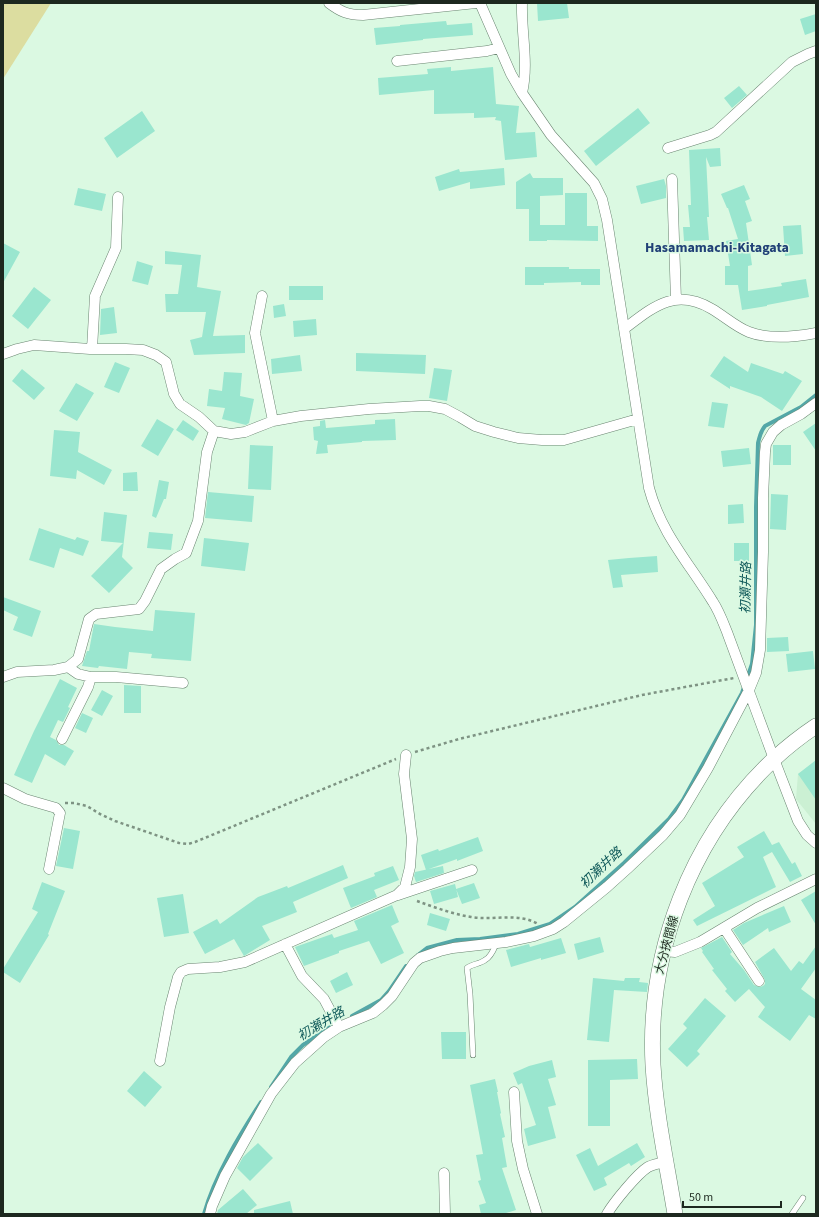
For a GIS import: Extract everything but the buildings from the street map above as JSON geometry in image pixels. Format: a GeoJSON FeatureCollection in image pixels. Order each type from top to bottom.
{"type":"FeatureCollection","features":[{"type":"Feature","properties":{"kind":"main road","name":"大分挾間線"},"geometry":{"type":"LineString","coordinates":[[675,1214],[656,1100],[653,1065],[655,998],[664,951],[674,917],[689,876],[717,826],[736,801],[774,759],[786,748],[816,726]]}},
{"type":"Feature","properties":{"kind":"street"},"geometry":{"type":"LineString","coordinates":[[329,3],[341,11],[349,14],[364,15],[476,3]]}},
{"type":"Feature","properties":{"kind":"street"},"geometry":{"type":"LineString","coordinates":[[480,3],[511,74],[522,93],[551,135],[594,183],[602,199],[607,220],[649,488],[657,514],[672,541],[720,614],[774,759],[802,829],[816,843]]}},
{"type":"Feature","properties":{"kind":"street"},"geometry":{"type":"LineString","coordinates":[[522,3],[526,69],[522,93]]}},
{"type":"Feature","properties":{"kind":"street"},"geometry":{"type":"LineString","coordinates":[[397,61],[499,48]]}},
{"type":"Feature","properties":{"kind":"street"},"geometry":{"type":"LineString","coordinates":[[668,148],[716,132],[792,62],[816,51]]}},
{"type":"Feature","properties":{"kind":"street"},"geometry":{"type":"LineString","coordinates":[[672,179],[676,300]]}},
{"type":"Feature","properties":{"kind":"street"},"geometry":{"type":"LineString","coordinates":[[92,348],[95,296],[116,248],[118,197]]}},
{"type":"Feature","properties":{"kind":"street"},"geometry":{"type":"LineString","coordinates":[[262,296],[255,334],[272,421]]}},
{"type":"Feature","properties":{"kind":"street"},"geometry":{"type":"LineString","coordinates":[[624,329],[658,305],[664,302],[676,300],[698,302],[747,331],[757,334],[774,337],[795,337],[816,334]]}},
{"type":"Feature","properties":{"kind":"street"},"geometry":{"type":"LineString","coordinates":[[3,354],[34,345],[143,350],[156,355],[166,362],[174,394],[180,404],[199,417],[214,431],[231,434],[245,432],[272,421],[301,416],[369,409],[429,406],[445,409],[475,426],[494,432],[518,438],[552,441],[573,438],[638,419]]}},
{"type":"Feature","properties":{"kind":"street"},"geometry":{"type":"LineString","coordinates":[[210,1214],[225,1176],[271,1094],[295,1063],[324,1037],[339,1027],[373,1013],[383,1005],[392,996],[414,963],[420,958],[453,948],[496,944],[534,936],[544,933],[564,922],[607,887],[673,825],[686,808],[749,690],[756,673],[760,650],[763,490],[766,444],[773,432],[781,425],[801,414],[816,403]]}},
{"type":"Feature","properties":{"kind":"street"},"geometry":{"type":"LineString","coordinates":[[3,677],[17,672],[54,670],[68,667],[78,659],[89,619],[96,614],[138,609],[145,601],[161,569],[186,553],[198,521],[207,452],[214,431]]}},
{"type":"Feature","properties":{"kind":"street"},"geometry":{"type":"LineString","coordinates":[[68,667],[78,674],[92,676],[183,683]]}},
{"type":"Feature","properties":{"kind":"street"},"geometry":{"type":"LineString","coordinates":[[62,739],[92,676]]}},
{"type":"Feature","properties":{"kind":"street"},"geometry":{"type":"LineString","coordinates":[[397,895],[405,887],[410,868],[412,839],[404,774],[406,754]]}},
{"type":"Feature","properties":{"kind":"street"},"geometry":{"type":"LineString","coordinates":[[3,788],[25,799],[56,808],[60,813],[49,869]]}},
{"type":"Feature","properties":{"kind":"street"},"geometry":{"type":"LineString","coordinates":[[160,1061],[170,1007],[178,977],[181,972],[188,969],[220,967],[245,962],[397,895],[472,870]]}},
{"type":"Feature","properties":{"kind":"street"},"geometry":{"type":"LineString","coordinates":[[664,951],[675,952],[700,942],[757,908],[816,879]]}},
{"type":"Feature","properties":{"kind":"street"},"geometry":{"type":"LineString","coordinates":[[724,928],[759,981]]}},
{"type":"Feature","properties":{"kind":"street"},"geometry":{"type":"LineString","coordinates":[[285,944],[302,976],[324,999],[339,1027]]}},
{"type":"Feature","properties":{"kind":"street"},"geometry":{"type":"LineString","coordinates":[[514,1092],[516,1131],[520,1155],[537,1214]]}},
{"type":"Feature","properties":{"kind":"street"},"geometry":{"type":"LineString","coordinates":[[607,1214],[616,1201],[642,1172],[651,1166],[666,1162]]}},
{"type":"Feature","properties":{"kind":"street"},"geometry":{"type":"LineString","coordinates":[[444,1173],[445,1214]]}},
{"type":"Feature","properties":{"kind":"lane"},"geometry":{"type":"LineString","coordinates":[[473,1055],[470,994],[467,968],[485,960],[494,950],[496,944]]}},
{"type":"Feature","properties":{"kind":"lane"},"geometry":{"type":"LineString","coordinates":[[792,1214],[803,1198]]}},
{"type":"Feature","properties":{"kind":"path"},"geometry":{"type":"LineString","coordinates":[[397,895],[470,917],[484,919],[518,918],[533,920],[538,924],[544,933]]}},
{"type":"Feature","properties":{"kind":"shaded area"},"geometry":{"type":"Polygon","coordinates":[[[3,3],[51,3],[3,79],[3,3]]]}},
{"type":"Feature","properties":{"kind":"shaded area"},"geometry":{"type":"Polygon","coordinates":[[[816,761],[816,824],[796,799],[798,774],[816,761]]]}},
{"type":"Feature","properties":{"kind":"waterway","name":"初瀬井路"},"geometry":{"type":"LineString","coordinates":[[418,955],[427,948],[457,940],[480,939],[518,934],[550,924],[575,907],[624,863],[669,819],[683,800],[742,693],[752,664],[756,625],[756,507],[758,443],[760,434],[765,426],[801,407],[816,395]]}},
{"type":"Feature","properties":{"kind":"waterway","name":"初瀬井路"},"geometry":{"type":"LineString","coordinates":[[352,1016],[381,1000],[406,966]]}},
{"type":"Feature","properties":{"kind":"waterway","name":"初瀬井路"},"geometry":{"type":"LineString","coordinates":[[271,1087],[291,1057],[303,1045],[332,1026]]}},
{"type":"Feature","properties":{"kind":"waterway","name":"初瀬井路"},"geometry":{"type":"LineString","coordinates":[[204,1214],[221,1170],[236,1142],[261,1102]]}},
{"type":"Feature","properties":{"kind":"district","name":"Hasamamachi-Kitagata"},"geometry":{"type":"Point","coordinates":[717,248]}}]}
